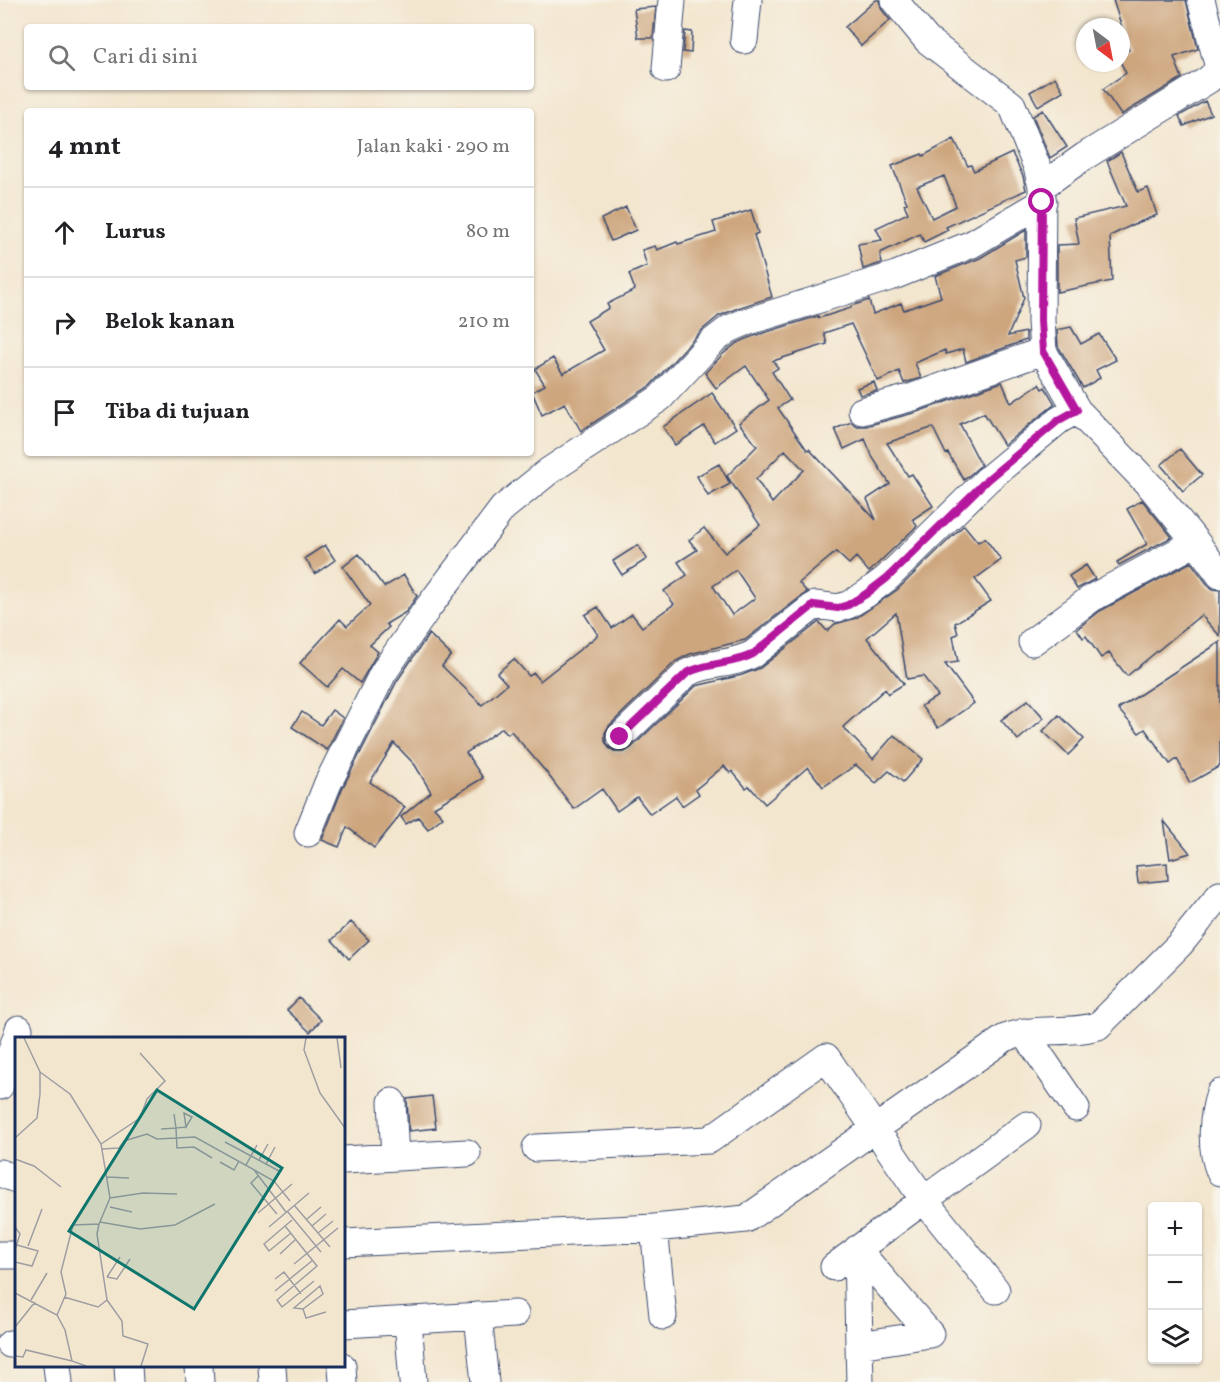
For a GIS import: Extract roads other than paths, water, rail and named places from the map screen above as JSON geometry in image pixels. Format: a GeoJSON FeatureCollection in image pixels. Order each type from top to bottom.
{"type":"FeatureCollection","features":[{"type":"Feature","properties":{"kind":"street"},"geometry":{"type":"LineString","coordinates":[[666,69],[672,0]]}},
{"type":"Feature","properties":{"kind":"street"},"geometry":{"type":"LineString","coordinates":[[744,40],[748,0]]}},
{"type":"Feature","properties":{"kind":"street"},"geometry":{"type":"LineString","coordinates":[[894,0],[927,40],[1012,105],[1037,167],[1042,194],[1041,321],[1043,351],[1077,410],[1153,489],[1218,569]]}},
{"type":"Feature","properties":{"kind":"street"},"geometry":{"type":"LineString","coordinates":[[308,833],[328,783],[383,673],[427,609],[503,508],[549,471],[660,398],[712,342],[729,329],[896,275],[972,244],[1042,194],[1084,156],[1208,80],[1216,73],[1218,64],[1201,0]]}},
{"type":"Feature","properties":{"kind":"street"},"geometry":{"type":"LineString","coordinates":[[862,411],[913,397],[1043,351]]}},
{"type":"Feature","properties":{"kind":"street"},"geometry":{"type":"LineString","coordinates":[[620,737],[687,673],[697,668],[744,659],[814,605],[838,608],[866,594],[887,578],[988,479],[1059,420],[1077,410]]}},
{"type":"Feature","properties":{"kind":"street"},"geometry":{"type":"LineString","coordinates":[[1032,642],[1092,598],[1196,542]]}},
{"type":"Feature","properties":{"kind":"street"},"geometry":{"type":"LineString","coordinates":[[345,1243],[654,1228],[746,1219],[1005,1038],[1024,1032],[1098,1026],[1180,944],[1220,895]]}},
{"type":"Feature","properties":{"kind":"street"},"geometry":{"type":"LineString","coordinates":[[16,1037],[19,1029]]}},
{"type":"Feature","properties":{"kind":"street"},"geometry":{"type":"LineString","coordinates":[[1024,1032],[1076,1108]]}},
{"type":"Feature","properties":{"kind":"street"},"geometry":{"type":"LineString","coordinates":[[15,1041],[0,1087],[15,1094]]}},
{"type":"Feature","properties":{"kind":"street"},"geometry":{"type":"LineString","coordinates":[[536,1148],[709,1140],[826,1057],[924,1200],[996,1290]]}},
{"type":"Feature","properties":{"kind":"street"},"geometry":{"type":"LineString","coordinates":[[1220,1093],[1215,1107],[1214,1150],[1220,1172]]}},
{"type":"Feature","properties":{"kind":"street"},"geometry":{"type":"LineString","coordinates":[[392,1102],[395,1157]]}},
{"type":"Feature","properties":{"kind":"street"},"geometry":{"type":"LineString","coordinates":[[834,1267],[1027,1125]]}},
{"type":"Feature","properties":{"kind":"street"},"geometry":{"type":"LineString","coordinates":[[345,1160],[467,1153]]}},
{"type":"Feature","properties":{"kind":"street"},"geometry":{"type":"LineString","coordinates":[[0,1173],[15,1179]]}},
{"type":"Feature","properties":{"kind":"street"},"geometry":{"type":"LineString","coordinates":[[654,1228],[663,1316]]}},
{"type":"Feature","properties":{"kind":"street"},"geometry":{"type":"LineString","coordinates":[[857,1249],[930,1334],[859,1345]]}},
{"type":"Feature","properties":{"kind":"street"},"geometry":{"type":"LineString","coordinates":[[857,1249],[860,1380]]}},
{"type":"Feature","properties":{"kind":"street"},"geometry":{"type":"LineString","coordinates":[[345,1324],[516,1314]]}},
{"type":"Feature","properties":{"kind":"street"},"geometry":{"type":"LineString","coordinates":[[478,1316],[485,1382]]}},
{"type":"Feature","properties":{"kind":"street"},"geometry":{"type":"LineString","coordinates":[[408,1321],[413,1382]]}},
{"type":"Feature","properties":{"kind":"street"},"geometry":{"type":"LineString","coordinates":[[57,1367],[58,1382]]}},
{"type":"Feature","properties":{"kind":"street"},"geometry":{"type":"LineString","coordinates":[[128,1367],[129,1382]]}},
{"type":"Feature","properties":{"kind":"street"},"geometry":{"type":"LineString","coordinates":[[199,1367],[200,1382]]}},
{"type":"Feature","properties":{"kind":"street"},"geometry":{"type":"LineString","coordinates":[[272,1367],[273,1382]]}},
{"type":"Feature","properties":{"kind":"street"},"geometry":{"type":"LineString","coordinates":[[342,1367],[343,1382]]}}]}
